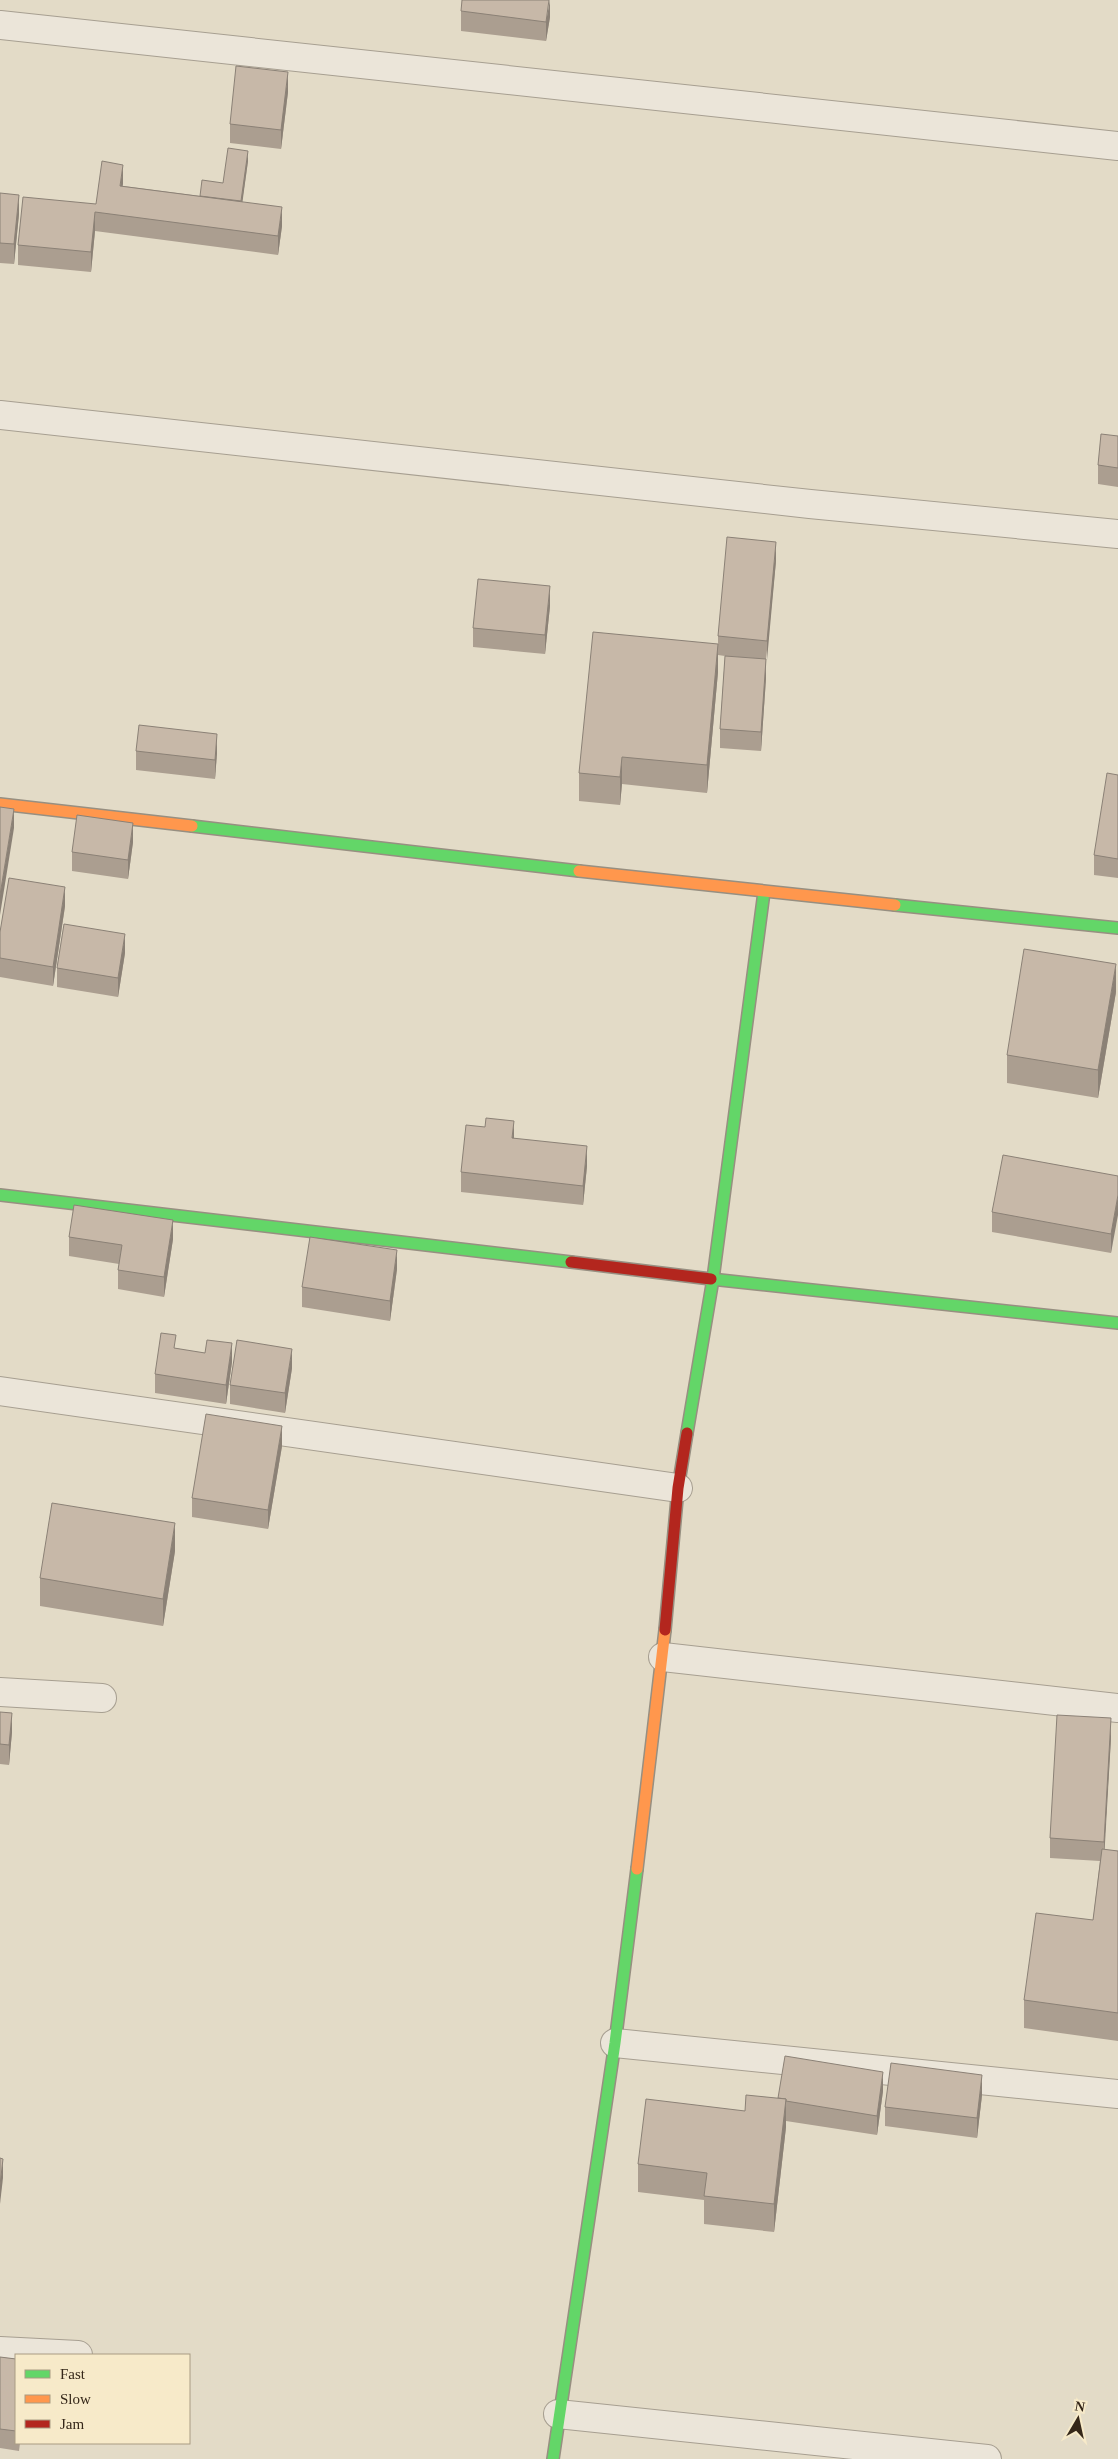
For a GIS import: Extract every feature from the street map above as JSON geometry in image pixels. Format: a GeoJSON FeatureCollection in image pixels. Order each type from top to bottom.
{"type":"FeatureCollection","features":[{"type":"Feature","properties":{"kind":"street"},"geometry":{"type":"LineString","coordinates":[[0,25],[1118,146]]}},
{"type":"Feature","properties":{"kind":"street"},"geometry":{"type":"LineString","coordinates":[[0,415],[810,504],[1118,534]]}},
{"type":"Feature","properties":{"kind":"street"},"geometry":{"type":"LineString","coordinates":[[0,804],[764,892],[1118,928]]}},
{"type":"Feature","properties":{"kind":"street"},"geometry":{"type":"LineString","coordinates":[[553,2459],[558,2414],[615,2043],[663,1657],[678,1488],[713,1279],[764,892]]}},
{"type":"Feature","properties":{"kind":"street"},"geometry":{"type":"LineString","coordinates":[[0,1194],[713,1279],[1118,1323]]}},
{"type":"Feature","properties":{"kind":"street"},"geometry":{"type":"LineString","coordinates":[[0,1391],[678,1488]]}},
{"type":"Feature","properties":{"kind":"street"},"geometry":{"type":"LineString","coordinates":[[663,1657],[1118,1708]]}},
{"type":"Feature","properties":{"kind":"street"},"geometry":{"type":"LineString","coordinates":[[0,1692],[102,1698]]}},
{"type":"Feature","properties":{"kind":"street"},"geometry":{"type":"LineString","coordinates":[[615,2043],[1118,2094]]}},
{"type":"Feature","properties":{"kind":"street"},"geometry":{"type":"LineString","coordinates":[[0,2351],[58,2354]]}},
{"type":"Feature","properties":{"kind":"street"},"geometry":{"type":"LineString","coordinates":[[558,2414],[987,2459]]}},
{"type":"Feature","properties":{"kind":"building"},"geometry":{"type":"Polygon","coordinates":[[[462,0],[549,0],[546,22],[461,11],[462,0]]]}},
{"type":"Feature","properties":{"kind":"building"},"geometry":{"type":"Polygon","coordinates":[[[236,66],[288,72],[281,130],[230,124],[236,66]]]}},
{"type":"Feature","properties":{"kind":"building"},"geometry":{"type":"Polygon","coordinates":[[[228,148],[248,151],[241,201],[200,196],[202,180],[223,183],[228,148]]]}},
{"type":"Feature","properties":{"kind":"building"},"geometry":{"type":"Polygon","coordinates":[[[102,161],[123,165],[120,186],[282,207],[278,236],[95,212],[91,252],[18,245],[23,197],[96,204],[102,161]]]}},
{"type":"Feature","properties":{"kind":"building"},"geometry":{"type":"Polygon","coordinates":[[[0,193],[19,195],[14,244],[0,243],[0,193]]]}},
{"type":"Feature","properties":{"kind":"building"},"geometry":{"type":"Polygon","coordinates":[[[1101,434],[1118,436],[1118,468],[1098,465],[1101,434]]]}},
{"type":"Feature","properties":{"kind":"building"},"geometry":{"type":"Polygon","coordinates":[[[727,537],[776,542],[767,641],[718,636],[727,537]]]}},
{"type":"Feature","properties":{"kind":"building"},"geometry":{"type":"Polygon","coordinates":[[[478,579],[550,586],[545,635],[473,628],[478,579]]]}},
{"type":"Feature","properties":{"kind":"building"},"geometry":{"type":"Polygon","coordinates":[[[593,632],[718,644],[707,765],[622,757],[620,777],[579,773],[593,632]]]}},
{"type":"Feature","properties":{"kind":"building"},"geometry":{"type":"Polygon","coordinates":[[[725,656],[766,659],[761,732],[720,729],[725,656]]]}},
{"type":"Feature","properties":{"kind":"building"},"geometry":{"type":"Polygon","coordinates":[[[139,725],[217,734],[215,760],[136,751],[139,725]]]}},
{"type":"Feature","properties":{"kind":"building"},"geometry":{"type":"Polygon","coordinates":[[[1107,773],[1118,775],[1118,859],[1094,855],[1107,773]]]}},
{"type":"Feature","properties":{"kind":"building"},"geometry":{"type":"Polygon","coordinates":[[[0,807],[14,809],[0,895],[0,807]]]}},
{"type":"Feature","properties":{"kind":"building"},"geometry":{"type":"Polygon","coordinates":[[[77,815],[133,823],[128,860],[72,852],[77,815]]]}},
{"type":"Feature","properties":{"kind":"building"},"geometry":{"type":"Polygon","coordinates":[[[9,878],[65,887],[53,967],[0,958],[0,932],[9,878]]]}},
{"type":"Feature","properties":{"kind":"building"},"geometry":{"type":"Polygon","coordinates":[[[64,924],[125,934],[118,978],[57,968],[64,924]]]}},
{"type":"Feature","properties":{"kind":"building"},"geometry":{"type":"Polygon","coordinates":[[[1024,949],[1116,964],[1098,1070],[1007,1055],[1024,949]]]}},
{"type":"Feature","properties":{"kind":"building"},"geometry":{"type":"Polygon","coordinates":[[[486,1118],[514,1121],[512,1138],[587,1146],[583,1186],[461,1172],[466,1125],[485,1127],[486,1118]]]}},
{"type":"Feature","properties":{"kind":"building"},"geometry":{"type":"Polygon","coordinates":[[[1003,1155],[1118,1176],[1118,1195],[1111,1234],[992,1212],[1003,1155]]]}},
{"type":"Feature","properties":{"kind":"building"},"geometry":{"type":"Polygon","coordinates":[[[74,1205],[173,1220],[164,1277],[118,1270],[122,1245],[69,1237],[74,1205]]]}},
{"type":"Feature","properties":{"kind":"building"},"geometry":{"type":"Polygon","coordinates":[[[310,1237],[397,1250],[390,1301],[302,1287],[310,1237]]]}},
{"type":"Feature","properties":{"kind":"building"},"geometry":{"type":"Polygon","coordinates":[[[161,1333],[176,1335],[174,1348],[205,1353],[207,1340],[232,1343],[226,1385],[155,1374],[161,1333]]]}},
{"type":"Feature","properties":{"kind":"building"},"geometry":{"type":"Polygon","coordinates":[[[237,1340],[292,1349],[285,1393],[230,1385],[237,1340]]]}},
{"type":"Feature","properties":{"kind":"building"},"geometry":{"type":"Polygon","coordinates":[[[206,1414],[282,1426],[268,1510],[192,1498],[206,1414]]]}},
{"type":"Feature","properties":{"kind":"building"},"geometry":{"type":"Polygon","coordinates":[[[52,1503],[175,1523],[163,1599],[40,1578],[52,1503]]]}},
{"type":"Feature","properties":{"kind":"building"},"geometry":{"type":"Polygon","coordinates":[[[0,1712],[12,1713],[9,1745],[0,1744],[0,1712]]]}},
{"type":"Feature","properties":{"kind":"building"},"geometry":{"type":"Polygon","coordinates":[[[1057,1715],[1111,1718],[1104,1842],[1050,1838],[1057,1715]]]}},
{"type":"Feature","properties":{"kind":"building"},"geometry":{"type":"Polygon","coordinates":[[[1102,1849],[1118,1851],[1118,2013],[1024,2000],[1036,1913],[1093,1920],[1102,1849]]]}},
{"type":"Feature","properties":{"kind":"building"},"geometry":{"type":"Polygon","coordinates":[[[785,2056],[883,2072],[877,2116],[786,2101],[786,2099],[778,2098],[785,2056]]]}},
{"type":"Feature","properties":{"kind":"building"},"geometry":{"type":"Polygon","coordinates":[[[891,2063],[982,2075],[977,2118],[885,2107],[891,2063]]]}},
{"type":"Feature","properties":{"kind":"building"},"geometry":{"type":"Polygon","coordinates":[[[746,2095],[786,2099],[774,2204],[704,2196],[707,2173],[638,2164],[646,2099],[745,2111],[746,2095]]]}},
{"type":"Feature","properties":{"kind":"building"},"geometry":{"type":"Polygon","coordinates":[[[0,2158],[3,2159],[0,2185],[0,2158]]]}},
{"type":"Feature","properties":{"kind":"building"},"geometry":{"type":"Polygon","coordinates":[[[0,2357],[15,2359],[15,2431],[0,2429],[0,2357]]]}},
{"type":"Feature","properties":{"kind":"traffic: fast"},"geometry":{"type":"LineString","coordinates":[[192,826],[579,871]]}},
{"type":"Feature","properties":{"kind":"traffic: fast"},"geometry":{"type":"LineString","coordinates":[[687,1433],[713,1279],[764,892]]}},
{"type":"Feature","properties":{"kind":"traffic: fast"},"geometry":{"type":"LineString","coordinates":[[895,905],[1118,928]]}},
{"type":"Feature","properties":{"kind":"traffic: fast"},"geometry":{"type":"LineString","coordinates":[[0,1195],[571,1262]]}},
{"type":"Feature","properties":{"kind":"traffic: fast"},"geometry":{"type":"LineString","coordinates":[[711,1279],[1118,1323]]}},
{"type":"Feature","properties":{"kind":"traffic: fast"},"geometry":{"type":"LineString","coordinates":[[553,2459],[615,2043],[637,1869]]}},
{"type":"Feature","properties":{"kind":"traffic: slow"},"geometry":{"type":"LineString","coordinates":[[0,804],[192,826]]}},
{"type":"Feature","properties":{"kind":"traffic: slow"},"geometry":{"type":"LineString","coordinates":[[579,871],[895,905]]}},
{"type":"Feature","properties":{"kind":"traffic: slow"},"geometry":{"type":"LineString","coordinates":[[637,1869],[665,1630]]}},
{"type":"Feature","properties":{"kind":"traffic: jam"},"geometry":{"type":"LineString","coordinates":[[571,1262],[711,1279]]}},
{"type":"Feature","properties":{"kind":"traffic: jam"},"geometry":{"type":"LineString","coordinates":[[665,1630],[678,1488],[687,1433]]}}]}
